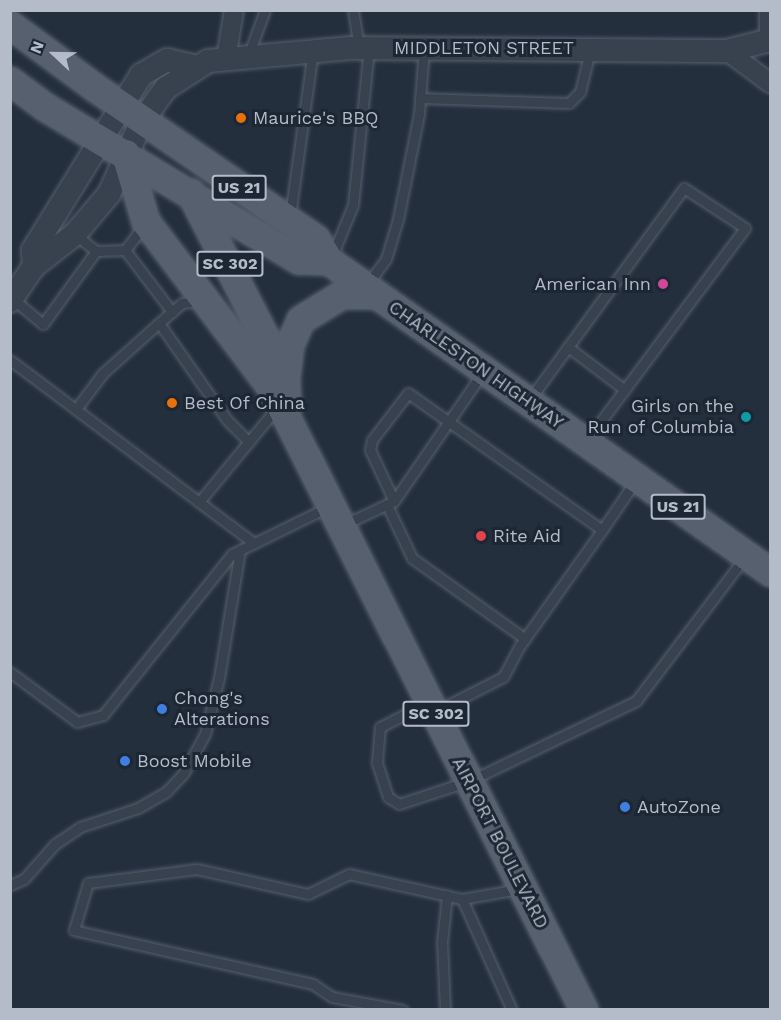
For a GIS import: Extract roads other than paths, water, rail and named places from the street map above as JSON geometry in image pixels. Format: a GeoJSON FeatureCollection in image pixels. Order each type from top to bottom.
{"type":"FeatureCollection","features":[{"type":"Feature","properties":{"kind":"main road","name":"CHARLESTON HIGHWAY"},"geometry":{"type":"LineString","coordinates":[[10,25],[131,113],[316,239],[329,261],[771,572]]}},
{"type":"Feature","properties":{"kind":"main road","name":"US 21"},"geometry":{"type":"LineString","coordinates":[[10,81],[45,107],[100,138],[122,164],[190,192],[299,260],[329,261]]}},
{"type":"Feature","properties":{"kind":"main road","name":"AIRPORT BOULEVARD"},"geometry":{"type":"LineString","coordinates":[[131,113],[190,192],[336,516],[584,1010]]}},
{"type":"Feature","properties":{"kind":"main road","name":"AIRPORT BOULEVARD"},"geometry":{"type":"LineString","coordinates":[[122,164],[146,222],[204,301],[285,400]]}},
{"type":"Feature","properties":{"kind":"main road"},"geometry":{"type":"LineString","coordinates":[[285,400],[290,345],[301,320],[342,295],[372,291]]}},
{"type":"Feature","properties":{"kind":"street"},"geometry":{"type":"LineString","coordinates":[[234,10],[237,57]]}},
{"type":"Feature","properties":{"kind":"street"},"geometry":{"type":"LineString","coordinates":[[769,10],[770,39]]}},
{"type":"Feature","properties":{"kind":"street","name":"MIDDLETON STREET"},"geometry":{"type":"LineString","coordinates":[[34,266],[75,234],[109,194],[122,164],[131,113],[141,75],[167,60],[197,67],[237,57],[313,50],[424,47],[727,51],[770,39]]}},
{"type":"Feature","properties":{"kind":"street"},"geometry":{"type":"LineString","coordinates":[[727,51],[771,83]]}},
{"type":"Feature","properties":{"kind":"street","name":"MIDDLETON STREET"},"geometry":{"type":"LineString","coordinates":[[34,266],[33,249],[89,164],[100,138],[131,113]]}},
{"type":"Feature","properties":{"kind":"street"},"geometry":{"type":"LineString","coordinates":[[11,300],[34,266]]}},
{"type":"Feature","properties":{"kind":"lane"},"geometry":{"type":"LineString","coordinates":[[237,57],[265,10]]}},
{"type":"Feature","properties":{"kind":"lane"},"geometry":{"type":"LineString","coordinates":[[329,261],[354,205],[364,48],[353,10]]}},
{"type":"Feature","properties":{"kind":"lane"},"geometry":{"type":"LineString","coordinates":[[372,291],[386,259],[399,219],[420,98],[424,47]]}},
{"type":"Feature","properties":{"kind":"lane"},"geometry":{"type":"LineString","coordinates":[[420,98],[569,103],[580,92],[590,48]]}},
{"type":"Feature","properties":{"kind":"lane"},"geometry":{"type":"LineString","coordinates":[[290,221],[313,50]]}},
{"type":"Feature","properties":{"kind":"lane"},"geometry":{"type":"LineString","coordinates":[[528,402],[684,188],[745,228],[585,442]]}},
{"type":"Feature","properties":{"kind":"lane"},"geometry":{"type":"LineString","coordinates":[[125,250],[146,222]]}},
{"type":"Feature","properties":{"kind":"lane"},"geometry":{"type":"LineString","coordinates":[[75,234],[96,251],[125,250]]}},
{"type":"Feature","properties":{"kind":"lane"},"geometry":{"type":"LineString","coordinates":[[125,250],[172,312]]}},
{"type":"Feature","properties":{"kind":"lane"},"geometry":{"type":"LineString","coordinates":[[11,300],[43,324],[96,251]]}},
{"type":"Feature","properties":{"kind":"lane"},"geometry":{"type":"LineString","coordinates":[[76,409],[103,372],[182,303],[204,301]]}},
{"type":"Feature","properties":{"kind":"lane"},"geometry":{"type":"LineString","coordinates":[[159,323],[227,420],[249,442]]}},
{"type":"Feature","properties":{"kind":"lane"},"geometry":{"type":"LineString","coordinates":[[568,347],[625,390]]}},
{"type":"Feature","properties":{"kind":"lane"},"geometry":{"type":"LineString","coordinates":[[10,360],[254,543]]}},
{"type":"Feature","properties":{"kind":"lane"},"geometry":{"type":"LineString","coordinates":[[10,672],[77,722],[103,715],[232,554],[254,543],[336,516],[390,503],[484,369]]}},
{"type":"Feature","properties":{"kind":"lane"},"geometry":{"type":"LineString","coordinates":[[525,639],[412,558],[370,450],[372,440],[408,393],[602,530]]}},
{"type":"Feature","properties":{"kind":"lane"},"geometry":{"type":"LineString","coordinates":[[200,502],[285,400]]}},
{"type":"Feature","properties":{"kind":"lane"},"geometry":{"type":"LineString","coordinates":[[637,478],[525,639],[503,677],[380,728],[376,763],[388,797],[399,804],[469,781],[636,702],[746,555]]}},
{"type":"Feature","properties":{"kind":"lane"},"geometry":{"type":"LineString","coordinates":[[10,885],[24,879],[55,844],[80,827],[138,808],[166,792],[183,774],[205,734],[219,678],[240,550]]}},
{"type":"Feature","properties":{"kind":"lane"},"geometry":{"type":"LineString","coordinates":[[403,1010],[332,998],[313,984],[74,930],[87,884],[197,869],[308,894],[349,874],[462,898],[523,888]]}},
{"type":"Feature","properties":{"kind":"lane"},"geometry":{"type":"LineString","coordinates":[[446,1010],[442,942],[447,895]]}},
{"type":"Feature","properties":{"kind":"lane"},"geometry":{"type":"LineString","coordinates":[[462,898],[512,1010]]}},
{"type":"Feature","properties":{"kind":"place","name":"Maurice's BBQ"},"geometry":{"type":"Point","coordinates":[241,118]}},
{"type":"Feature","properties":{"kind":"place","name":"American Inn"},"geometry":{"type":"Point","coordinates":[663,284]}},
{"type":"Feature","properties":{"kind":"place","name":"Best Of China"},"geometry":{"type":"Point","coordinates":[172,403]}},
{"type":"Feature","properties":{"kind":"place","name":"Girls on the Run of Columbia"},"geometry":{"type":"Point","coordinates":[746,417]}},
{"type":"Feature","properties":{"kind":"place","name":"Rite Aid"},"geometry":{"type":"Point","coordinates":[481,536]}},
{"type":"Feature","properties":{"kind":"place","name":"Chong's Alterations"},"geometry":{"type":"Point","coordinates":[162,709]}},
{"type":"Feature","properties":{"kind":"place","name":"Boost Mobile"},"geometry":{"type":"Point","coordinates":[125,761]}},
{"type":"Feature","properties":{"kind":"place","name":"AutoZone"},"geometry":{"type":"Point","coordinates":[625,807]}}]}
